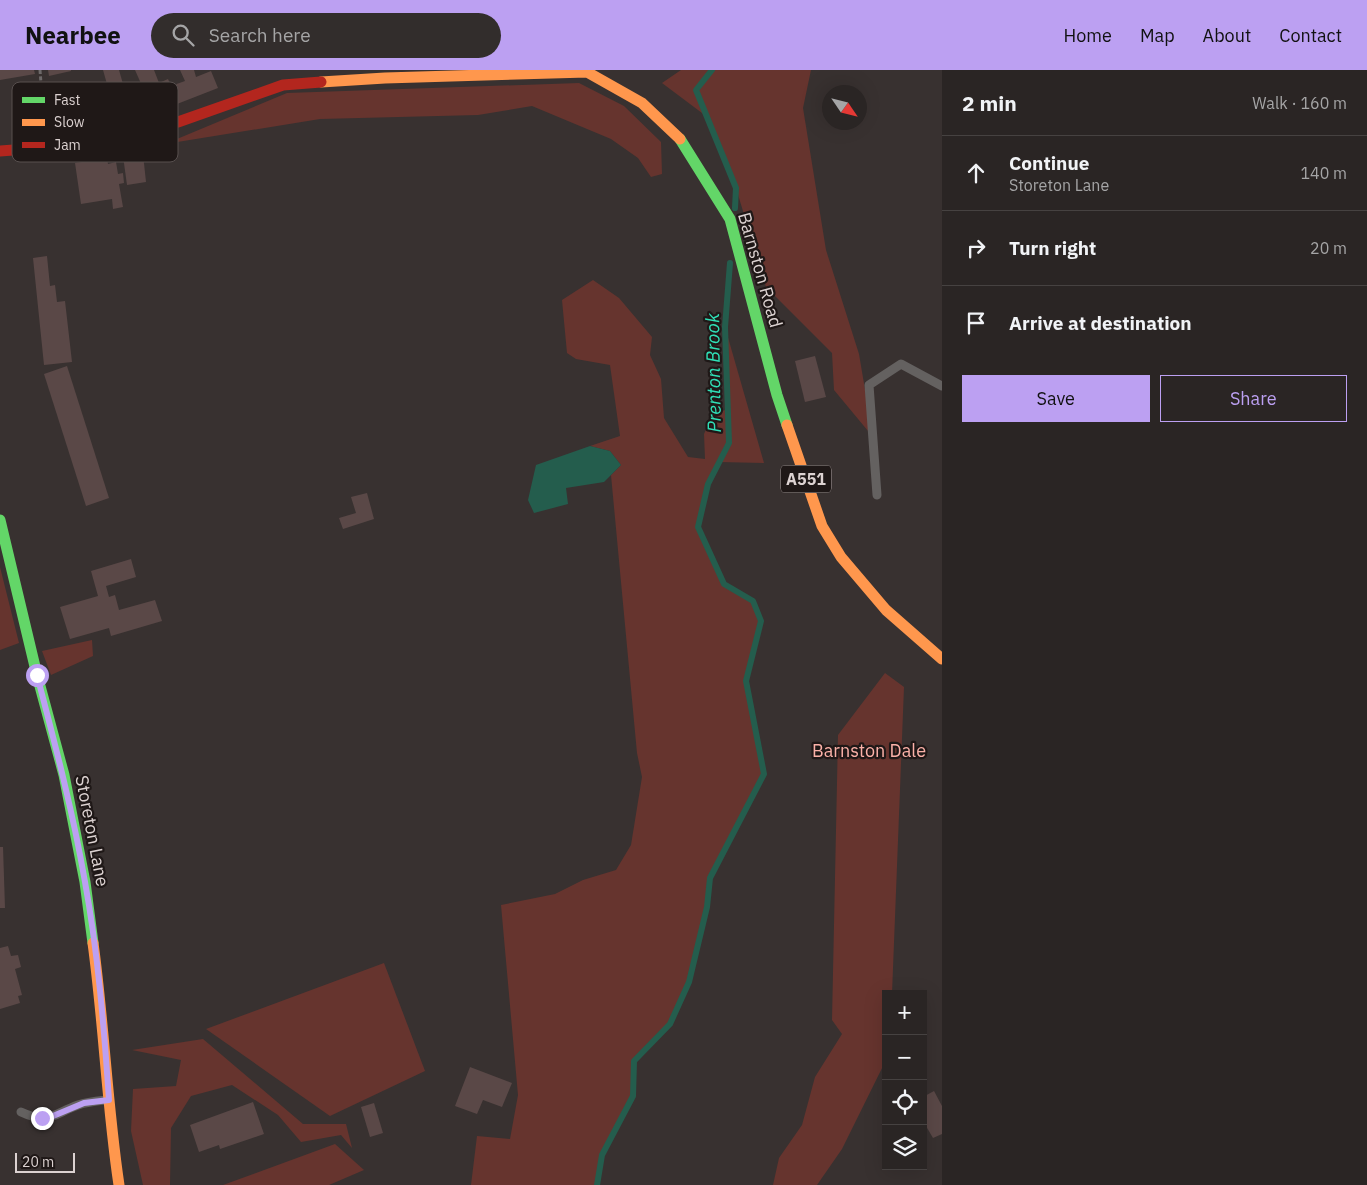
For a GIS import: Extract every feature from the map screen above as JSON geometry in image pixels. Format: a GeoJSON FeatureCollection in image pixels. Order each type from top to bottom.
{"type":"FeatureCollection","features":[{"type":"Feature","properties":{"kind":"main road","name":"Barnston Road"},"geometry":{"type":"LineString","coordinates":[[178,122],[283,85],[385,78],[587,72],[642,103],[681,140],[730,219],[777,395],[822,526],[841,557],[886,610],[942,659]]}},
{"type":"Feature","properties":{"kind":"main road","name":"Storeton Lane"},"geometry":{"type":"LineString","coordinates":[[0,520],[37,675],[64,775],[85,882],[101,999],[111,1131],[120,1185]]}},
{"type":"Feature","properties":{"kind":"lane"},"geometry":{"type":"LineString","coordinates":[[877,495],[869,385],[901,364],[942,386]]}},
{"type":"Feature","properties":{"kind":"lane"},"geometry":{"type":"LineString","coordinates":[[21,1112],[32,1117],[47,1118],[84,1103],[109,1100]]}},
{"type":"Feature","properties":{"kind":"green space"},"geometry":{"type":"Polygon","coordinates":[[[681,70],[811,70],[803,108],[826,250],[859,354],[873,437],[834,390],[832,353],[766,287],[736,188],[706,116],[662,83],[681,70]]]}},
{"type":"Feature","properties":{"kind":"green space"},"geometry":{"type":"Polygon","coordinates":[[[579,83],[624,106],[661,142],[662,174],[651,177],[638,158],[611,139],[532,106],[478,115],[320,119],[178,142],[178,139],[287,93],[579,83]]]}},
{"type":"Feature","properties":{"kind":"green space"},"geometry":{"type":"Polygon","coordinates":[[[593,280],[619,298],[652,337],[650,355],[661,379],[664,418],[688,457],[705,459],[704,434],[713,414],[728,409],[725,327],[764,463],[719,462],[708,484],[698,527],[724,584],[753,601],[761,621],[746,681],[764,774],[710,878],[707,907],[689,982],[670,1024],[634,1062],[633,1096],[602,1155],[597,1185],[471,1185],[477,1136],[510,1139],[518,1095],[501,905],[555,894],[583,880],[616,870],[631,845],[642,777],[637,753],[611,475],[621,465],[610,451],[590,446],[620,436],[610,365],[576,359],[567,353],[562,300],[593,280]]]}},
{"type":"Feature","properties":{"kind":"green space"},"geometry":{"type":"Polygon","coordinates":[[[0,567],[19,643],[0,650],[0,567]]]}},
{"type":"Feature","properties":{"kind":"green space"},"geometry":{"type":"Polygon","coordinates":[[[92,640],[93,656],[51,675],[42,651],[92,640]]]}},
{"type":"Feature","properties":{"kind":"green space","name":"Barnston Dale"},"geometry":{"type":"Polygon","coordinates":[[[885,673],[904,687],[892,990],[882,990],[882,1068],[842,1149],[817,1185],[773,1185],[779,1158],[802,1125],[815,1077],[842,1034],[832,1020],[838,735],[885,673]]]}},
{"type":"Feature","properties":{"kind":"green space"},"geometry":{"type":"Polygon","coordinates":[[[384,963],[425,1071],[330,1116],[206,1029],[384,963]]]}},
{"type":"Feature","properties":{"kind":"green space"},"geometry":{"type":"Polygon","coordinates":[[[203,1039],[303,1124],[346,1124],[352,1148],[341,1135],[301,1142],[278,1115],[232,1085],[191,1096],[171,1128],[170,1185],[143,1185],[131,1131],[133,1089],[176,1086],[181,1060],[132,1050],[203,1039]]]}},
{"type":"Feature","properties":{"kind":"green space"},"geometry":{"type":"Polygon","coordinates":[[[335,1144],[364,1170],[329,1185],[223,1185],[335,1144]]]}},
{"type":"Feature","properties":{"kind":"shaded area"},"geometry":{"type":"Polygon","coordinates":[[[590,446],[610,451],[621,465],[604,482],[566,488],[568,504],[534,513],[528,500],[536,465],[590,446]]]}},
{"type":"Feature","properties":{"kind":"building"},"geometry":{"type":"Polygon","coordinates":[[[0,70],[34,70],[35,74],[0,80],[0,70]]]}},
{"type":"Feature","properties":{"kind":"building"},"geometry":{"type":"Polygon","coordinates":[[[48,70],[71,70],[71,71],[49,76],[48,70]]]}},
{"type":"Feature","properties":{"kind":"building"},"geometry":{"type":"Polygon","coordinates":[[[103,70],[119,70],[122,82],[106,82],[103,70]]]}},
{"type":"Feature","properties":{"kind":"building"},"geometry":{"type":"Polygon","coordinates":[[[135,70],[154,70],[159,82],[140,82],[135,70]]]}},
{"type":"Feature","properties":{"kind":"building"},"geometry":{"type":"Polygon","coordinates":[[[180,70],[194,70],[196,77],[211,71],[218,88],[178,104],[178,84],[185,81],[180,70]]]}},
{"type":"Feature","properties":{"kind":"building"},"geometry":{"type":"Polygon","coordinates":[[[108,162],[108,164],[116,162],[118,174],[123,173],[124,183],[119,184],[123,207],[113,209],[112,199],[81,204],[75,163],[108,162]]]}},
{"type":"Feature","properties":{"kind":"building"},"geometry":{"type":"Polygon","coordinates":[[[124,162],[144,162],[146,182],[127,185],[124,162]]]}},
{"type":"Feature","properties":{"kind":"building"},"geometry":{"type":"Polygon","coordinates":[[[47,256],[50,286],[55,285],[57,302],[65,301],[72,362],[44,365],[33,258],[47,256]]]}},
{"type":"Feature","properties":{"kind":"building"},"geometry":{"type":"Polygon","coordinates":[[[815,356],[826,397],[805,402],[795,361],[815,356]]]}},
{"type":"Feature","properties":{"kind":"building"},"geometry":{"type":"Polygon","coordinates":[[[67,366],[109,498],[86,506],[44,374],[67,366]]]}},
{"type":"Feature","properties":{"kind":"building"},"geometry":{"type":"Polygon","coordinates":[[[367,493],[374,519],[343,529],[339,518],[356,513],[351,497],[367,493]]]}},
{"type":"Feature","properties":{"kind":"building"},"geometry":{"type":"Polygon","coordinates":[[[131,559],[136,577],[106,586],[109,597],[115,595],[119,610],[155,600],[162,621],[111,636],[109,628],[70,639],[60,607],[98,596],[91,571],[131,559]]]}},
{"type":"Feature","properties":{"kind":"building"},"geometry":{"type":"Polygon","coordinates":[[[0,847],[3,847],[5,908],[0,908],[0,847]]]}},
{"type":"Feature","properties":{"kind":"building"},"geometry":{"type":"Polygon","coordinates":[[[8,946],[11,956],[18,955],[21,967],[15,969],[22,995],[18,996],[20,1003],[0,1009],[0,948],[8,946]]]}},
{"type":"Feature","properties":{"kind":"building"},"geometry":{"type":"Polygon","coordinates":[[[470,1067],[512,1083],[502,1107],[483,1100],[477,1114],[455,1106],[470,1067]]]}},
{"type":"Feature","properties":{"kind":"building"},"geometry":{"type":"Polygon","coordinates":[[[934,1091],[942,1106],[942,1134],[933,1138],[927,1128],[927,1095],[934,1091]]]}},
{"type":"Feature","properties":{"kind":"building"},"geometry":{"type":"Polygon","coordinates":[[[253,1102],[264,1134],[220,1149],[219,1145],[199,1152],[190,1125],[253,1102]]]}},
{"type":"Feature","properties":{"kind":"building"},"geometry":{"type":"Polygon","coordinates":[[[374,1103],[383,1133],[370,1137],[361,1107],[374,1103]]]}},
{"type":"Feature","properties":{"kind":"waterway","name":"Prenton Brook"},"geometry":{"type":"LineString","coordinates":[[712,70],[696,90],[736,188],[735,208]]}},
{"type":"Feature","properties":{"kind":"waterway","name":"Prenton Brook"},"geometry":{"type":"LineString","coordinates":[[597,1185],[602,1155],[633,1096],[634,1061],[670,1024],[689,982],[707,907],[710,878],[764,774],[746,681],[761,621],[753,601],[724,584],[698,527],[708,484],[729,443],[725,327],[730,263]]}},
{"type":"Feature","properties":{"kind":"traffic: fast"},"geometry":{"type":"LineString","coordinates":[[680,139],[730,219],[777,395],[787,425]]}},
{"type":"Feature","properties":{"kind":"traffic: fast"},"geometry":{"type":"LineString","coordinates":[[0,520],[37,675],[64,775],[85,882],[93,943]]}},
{"type":"Feature","properties":{"kind":"traffic: slow"},"geometry":{"type":"LineString","coordinates":[[321,82],[385,78],[587,72],[642,103],[680,139]]}},
{"type":"Feature","properties":{"kind":"traffic: slow"},"geometry":{"type":"LineString","coordinates":[[787,425],[822,526],[841,557],[886,610],[942,659]]}},
{"type":"Feature","properties":{"kind":"traffic: slow"},"geometry":{"type":"LineString","coordinates":[[93,943],[111,1125],[119,1185]]}},
{"type":"Feature","properties":{"kind":"traffic: jam"},"geometry":{"type":"LineString","coordinates":[[178,122],[283,85],[321,82]]}},
{"type":"Feature","properties":{"kind":"traffic: jam"},"geometry":{"type":"LineString","coordinates":[[0,151],[12,150]]}},
{"type":"Feature","properties":{"kind":"route"},"geometry":{"type":"LineString","coordinates":[[37,675],[64,775],[85,882],[101,999],[109,1100],[84,1103],[53,1116],[42,1118]]}}]}
